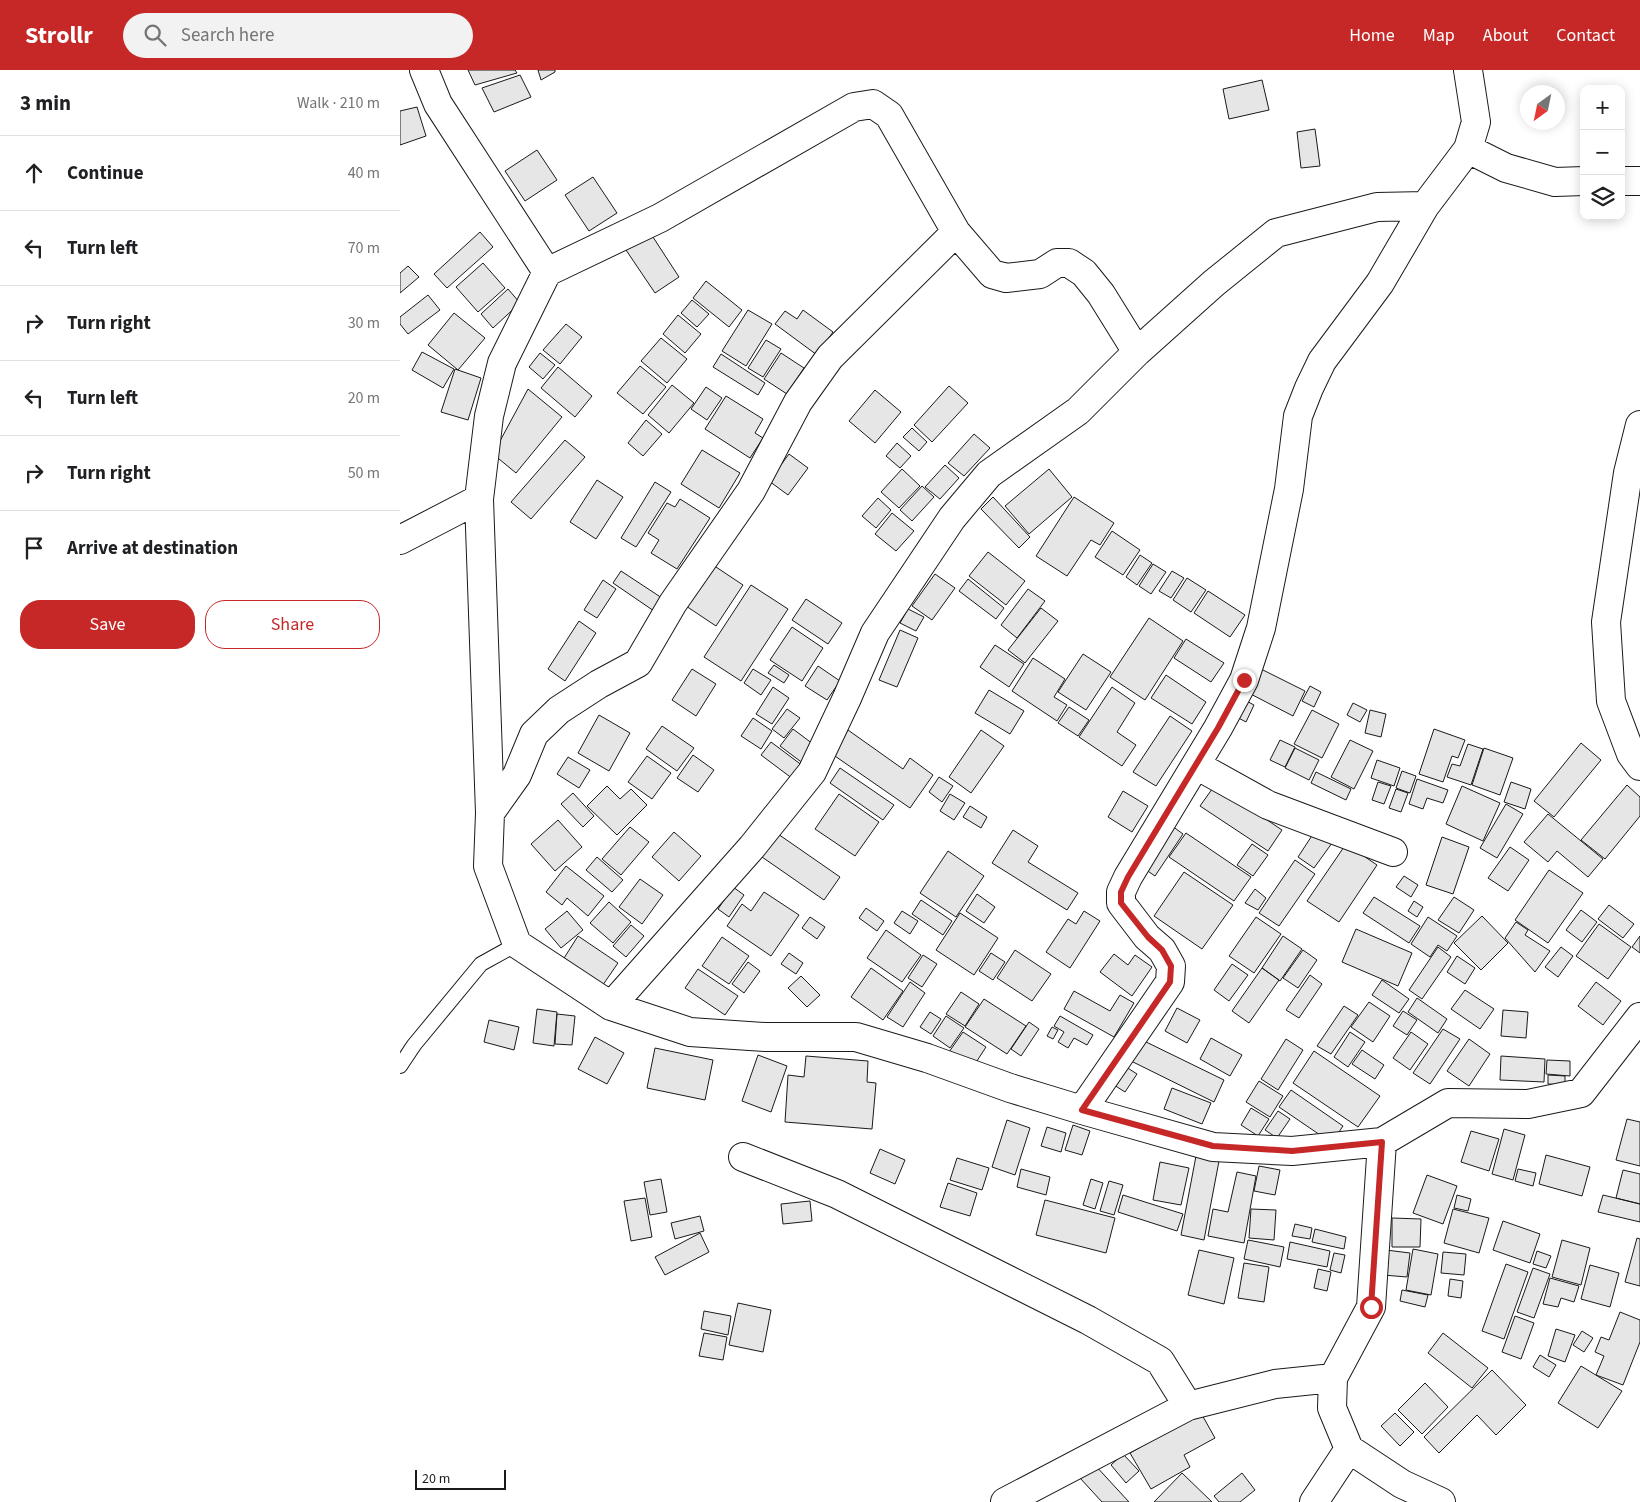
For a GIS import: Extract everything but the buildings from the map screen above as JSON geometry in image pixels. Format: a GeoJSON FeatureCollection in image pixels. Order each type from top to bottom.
{"type":"FeatureCollection","features":[{"type":"Feature","properties":{"kind":"street"},"geometry":{"type":"LineString","coordinates":[[424,70],[438,104],[547,272]]}},
{"type":"Feature","properties":{"kind":"street"},"geometry":{"type":"LineString","coordinates":[[1082,1110],[1170,982],[1171,966],[1162,950],[1148,937],[1121,903],[1121,892],[1244,680],[1261,628],[1289,489],[1298,416],[1322,361],[1380,283],[1425,206],[1468,149],[1476,122],[1468,70]]}},
{"type":"Feature","properties":{"kind":"street"},"geometry":{"type":"LineString","coordinates":[[1137,352],[1101,294],[1084,273],[1070,263],[1057,263],[1040,274],[1006,278],[992,274],[956,232],[889,115],[873,104],[854,107],[660,218],[547,272],[502,363],[489,416],[479,499],[490,813],[488,866],[517,944],[611,1006],[690,1032],[766,1037],[856,1037],[927,1058],[1010,1088],[1082,1110],[1213,1146],[1292,1151],[1382,1142],[1448,1104],[1528,1104],[1581,1093],[1640,1017]]}},
{"type":"Feature","properties":{"kind":"street"},"geometry":{"type":"LineString","coordinates":[[1468,149],[1506,168],[1547,180],[1555,182],[1580,181]]}},
{"type":"Feature","properties":{"kind":"street"},"geometry":{"type":"LineString","coordinates":[[1625,181],[1640,181]]}},
{"type":"Feature","properties":{"kind":"street"},"geometry":{"type":"LineString","coordinates":[[611,1006],[752,846],[812,772],[847,698],[875,632],[952,518],[989,474],[1078,411],[1137,352],[1214,283],[1276,233],[1377,207],[1425,206]]}},
{"type":"Feature","properties":{"kind":"street"},"geometry":{"type":"LineString","coordinates":[[490,813],[517,775],[534,734],[559,710],[599,684],[638,663],[673,603],[751,491],[798,402],[830,357],[956,232]]}},
{"type":"Feature","properties":{"kind":"street"},"geometry":{"type":"LineString","coordinates":[[1640,425],[1628,473],[1606,622],[1611,701],[1631,754],[1640,766]]}},
{"type":"Feature","properties":{"kind":"street"},"geometry":{"type":"LineString","coordinates":[[400,540],[479,499]]}},
{"type":"Feature","properties":{"kind":"street"},"geometry":{"type":"LineString","coordinates":[[1196,765],[1268,805],[1393,852]]}},
{"type":"Feature","properties":{"kind":"street"},"geometry":{"type":"LineString","coordinates":[[1382,1142],[1371,1307],[1333,1378],[1332,1408],[1349,1449],[1402,1484],[1441,1502]]}},
{"type":"Feature","properties":{"kind":"street"},"geometry":{"type":"LineString","coordinates":[[744,1158],[837,1194],[1088,1320],[1160,1361],[1188,1406]]}},
{"type":"Feature","properties":{"kind":"street"},"geometry":{"type":"LineString","coordinates":[[1005,1502],[1188,1406],[1275,1384],[1333,1378]]}},
{"type":"Feature","properties":{"kind":"street"},"geometry":{"type":"LineString","coordinates":[[1314,1502],[1349,1449]]}},
{"type":"Feature","properties":{"kind":"lane"},"geometry":{"type":"LineString","coordinates":[[400,1066],[414,1045],[481,964],[517,944]]}},
{"type":"Feature","properties":{"kind":"route"},"geometry":{"type":"LineString","coordinates":[[1244,680],[1218,728],[1128,877],[1121,892],[1121,903],[1148,937],[1162,950],[1171,966],[1170,982],[1082,1110],[1213,1146],[1292,1151],[1382,1142],[1371,1307]]}}]}
